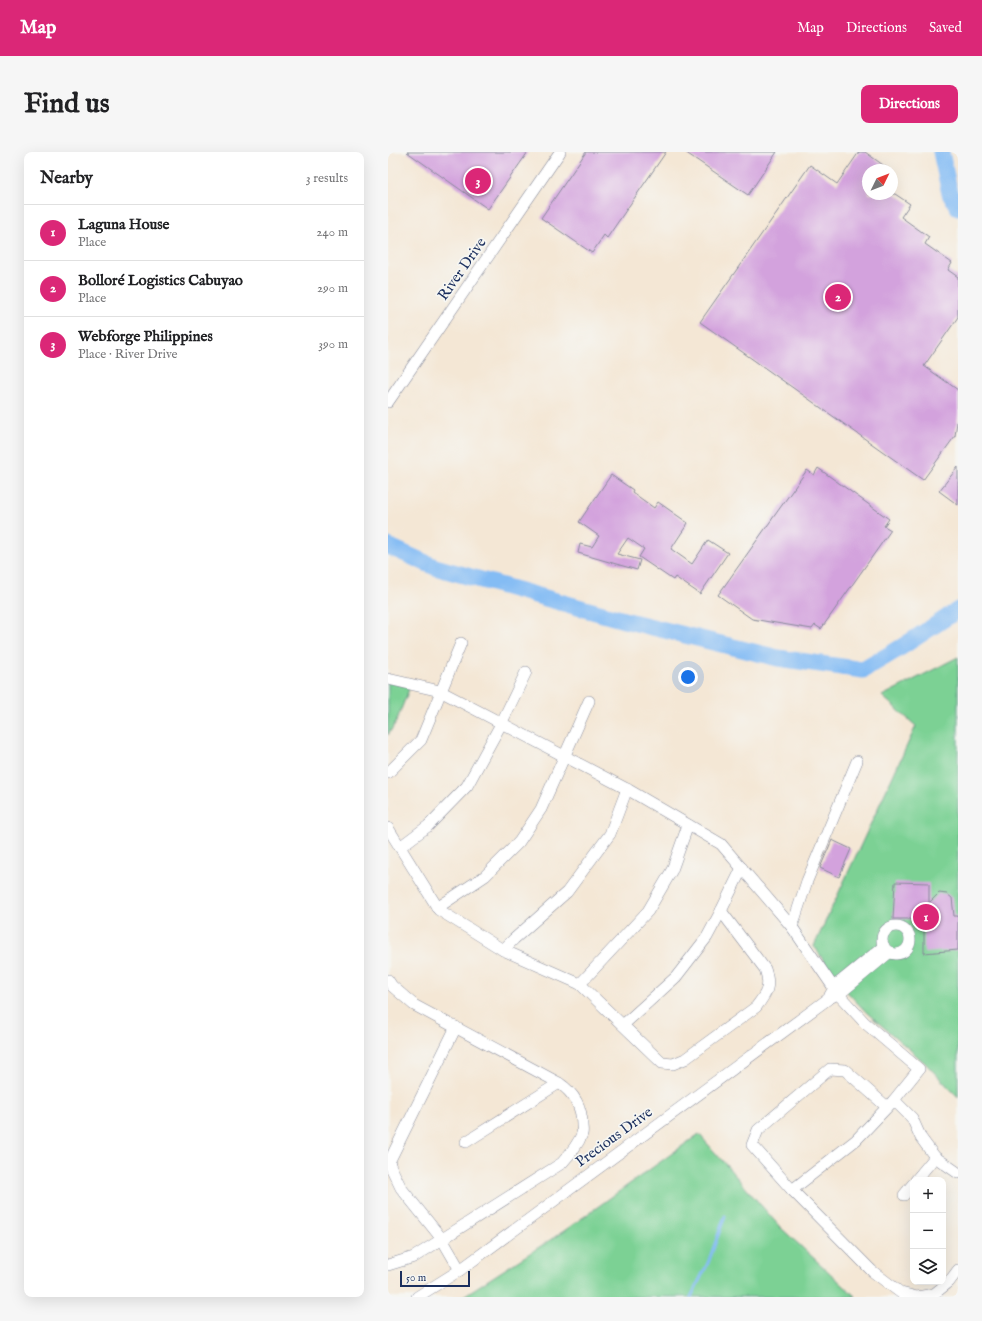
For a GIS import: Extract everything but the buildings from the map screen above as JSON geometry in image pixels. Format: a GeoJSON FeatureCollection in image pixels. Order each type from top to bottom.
{"type":"FeatureCollection","features":[{"type":"Feature","properties":{"kind":"street","name":"River Drive"},"geometry":{"type":"LineString","coordinates":[[388,402],[560,152]]}},
{"type":"Feature","properties":{"kind":"street"},"geometry":{"type":"LineString","coordinates":[[388,773],[421,740],[461,643]]}},
{"type":"Feature","properties":{"kind":"street"},"geometry":{"type":"LineString","coordinates":[[400,847],[428,826],[467,786],[501,724],[526,672]]}},
{"type":"Feature","properties":{"kind":"street"},"geometry":{"type":"LineString","coordinates":[[388,679],[440,691],[627,789],[721,844],[792,927],[833,994],[919,1069],[891,1103],[856,1140],[792,1190]]}},
{"type":"Feature","properties":{"kind":"street"},"geometry":{"type":"LineString","coordinates":[[438,908],[485,876],[519,842],[541,809],[589,701]]}},
{"type":"Feature","properties":{"kind":"street"},"geometry":{"type":"LineString","coordinates":[[792,927],[807,881],[858,761]]}},
{"type":"Feature","properties":{"kind":"street"},"geometry":{"type":"LineString","coordinates":[[503,950],[567,892],[610,834],[627,789]]}},
{"type":"Feature","properties":{"kind":"street"},"geometry":{"type":"LineString","coordinates":[[580,984],[648,911],[672,870],[688,825]]}},
{"type":"Feature","properties":{"kind":"street"},"geometry":{"type":"LineString","coordinates":[[388,828],[439,910],[503,950],[580,984],[662,1063],[673,1064],[685,1059],[756,1006],[764,998],[768,988],[768,978],[765,969],[721,911]]}},
{"type":"Feature","properties":{"kind":"street"},"geometry":{"type":"LineString","coordinates":[[623,1025],[676,977],[707,937],[742,868]]}},
{"type":"Feature","properties":{"kind":"street","name":"Precious Drive"},"geometry":{"type":"LineString","coordinates":[[417,1297],[460,1270],[833,994],[836,985],[887,949]]}},
{"type":"Feature","properties":{"kind":"street"},"geometry":{"type":"LineString","coordinates":[[388,1265],[414,1257],[562,1163],[571,1154],[578,1143],[582,1132],[580,1108],[575,1098],[567,1088],[414,1005],[389,986]]}},
{"type":"Feature","properties":{"kind":"street"},"geometry":{"type":"LineString","coordinates":[[456,1027],[388,1161],[401,1188],[442,1239],[460,1270]]}},
{"type":"Feature","properties":{"kind":"street"},"geometry":{"type":"LineString","coordinates":[[958,1173],[935,1157],[921,1138],[912,1118],[845,1070],[830,1069],[758,1130],[752,1145],[792,1190],[872,1271],[901,1293],[917,1297],[934,1294],[949,1282],[958,1270]]}},
{"type":"Feature","properties":{"kind":"street"},"geometry":{"type":"LineString","coordinates":[[466,1142],[560,1083]]}},
{"type":"Feature","properties":{"kind":"street"},"geometry":{"type":"LineString","coordinates":[[918,1177],[935,1157]]}},
{"type":"Feature","properties":{"kind":"street"},"geometry":{"type":"LineString","coordinates":[[904,1195],[910,1188]]}},
{"type":"Feature","properties":{"kind":"green space"},"geometry":{"type":"Polygon","coordinates":[[[958,657],[958,1097],[924,1062],[866,1012],[837,981],[814,946],[916,726],[882,696],[958,657]]]}},
{"type":"Feature","properties":{"kind":"green space"},"geometry":{"type":"Polygon","coordinates":[[[388,682],[410,687],[396,722],[388,735],[388,682]]]}},
{"type":"Feature","properties":{"kind":"green space"},"geometry":{"type":"Polygon","coordinates":[[[699,1134],[780,1227],[856,1297],[462,1297],[564,1231],[699,1134]]]}},
{"type":"Feature","properties":{"kind":"waterway"},"geometry":{"type":"LineString","coordinates":[[941,152],[950,194],[958,207]]}},
{"type":"Feature","properties":{"kind":"waterway"},"geometry":{"type":"LineString","coordinates":[[388,546],[435,567],[624,620],[778,658],[863,670],[958,610]]}},
{"type":"Feature","properties":{"kind":"waterway"},"geometry":{"type":"LineString","coordinates":[[691,1297],[708,1263],[725,1216]]}},
{"type":"Feature","properties":{"kind":"place","name":"Webforge Philippines"},"geometry":{"type":"Point","coordinates":[478,181]}},
{"type":"Feature","properties":{"kind":"place","name":"Bolloré Logistics Cabuyao"},"geometry":{"type":"Point","coordinates":[838,297]}},
{"type":"Feature","properties":{"kind":"place","name":"Laguna House"},"geometry":{"type":"Point","coordinates":[926,917]}}]}
